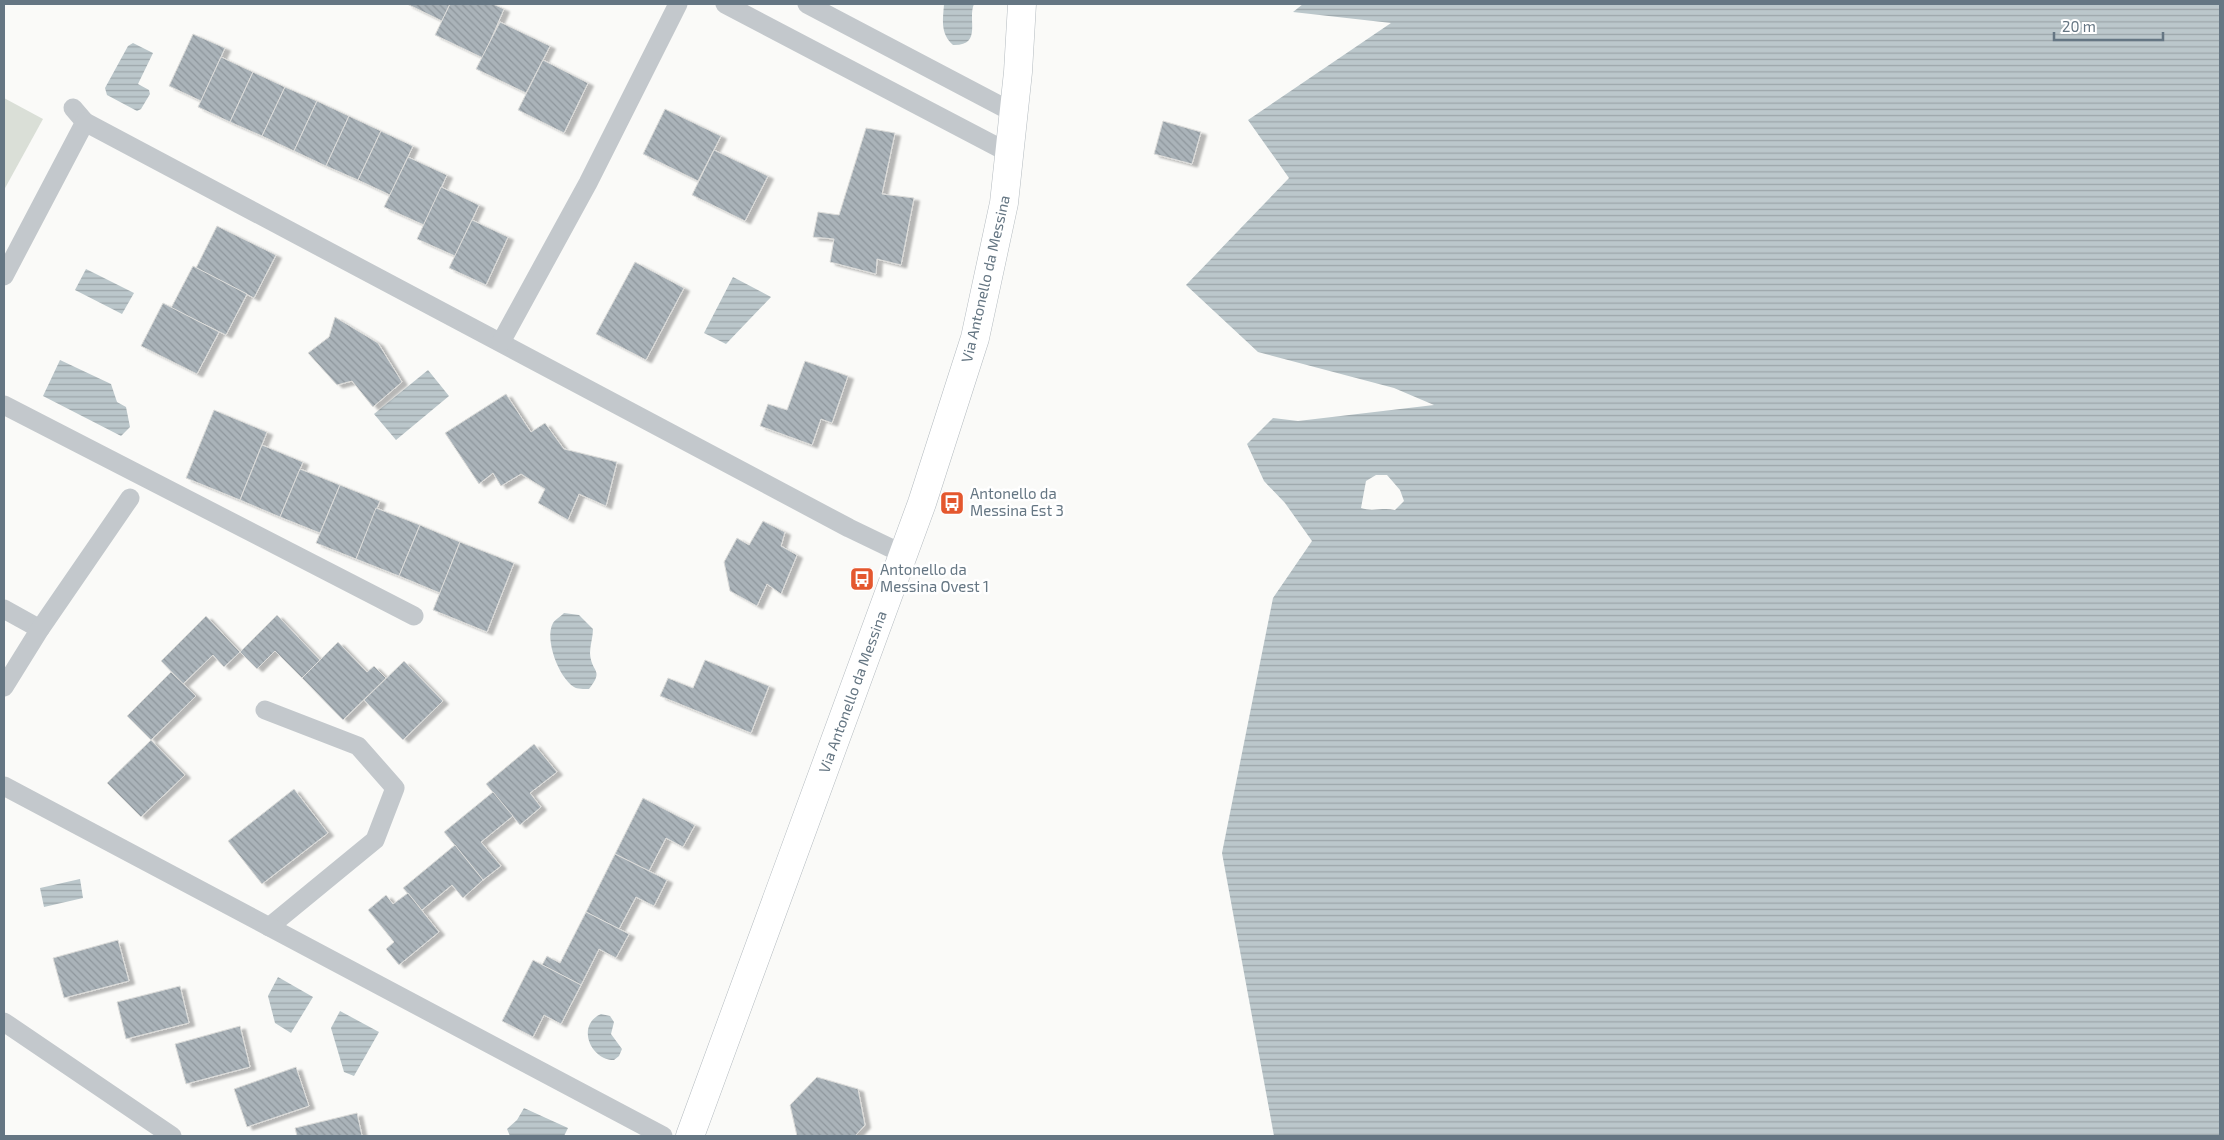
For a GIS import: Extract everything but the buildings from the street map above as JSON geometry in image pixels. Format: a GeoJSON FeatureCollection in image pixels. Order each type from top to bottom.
{"type":"FeatureCollection","features":[{"type":"Feature","properties":{"kind":"main road","name":"Via Antonello da Messina"},"geometry":{"type":"LineString","coordinates":[[690,1136],[922,504],[975,338],[1004,203],[1014,113],[1022,4]]}},
{"type":"Feature","properties":{"kind":"lane"},"geometry":{"type":"LineString","coordinates":[[502,342],[588,183],[678,4]]}},
{"type":"Feature","properties":{"kind":"lane"},"geometry":{"type":"LineString","coordinates":[[726,4],[1009,153]]}},
{"type":"Feature","properties":{"kind":"lane"},"geometry":{"type":"LineString","coordinates":[[807,4],[1014,113]]}},
{"type":"Feature","properties":{"kind":"lane"},"geometry":{"type":"LineString","coordinates":[[73,108],[85,122],[849,528],[903,554]]}},
{"type":"Feature","properties":{"kind":"lane"},"geometry":{"type":"LineString","coordinates":[[4,276],[85,122]]}},
{"type":"Feature","properties":{"kind":"lane"},"geometry":{"type":"LineString","coordinates":[[4,405],[414,616]]}},
{"type":"Feature","properties":{"kind":"lane"},"geometry":{"type":"LineString","coordinates":[[4,687],[40,629],[130,498]]}},
{"type":"Feature","properties":{"kind":"lane"},"geometry":{"type":"LineString","coordinates":[[4,609],[40,629]]}},
{"type":"Feature","properties":{"kind":"lane"},"geometry":{"type":"LineString","coordinates":[[265,710],[358,746],[395,788],[375,840],[269,927]]}},
{"type":"Feature","properties":{"kind":"lane"},"geometry":{"type":"LineString","coordinates":[[4,786],[663,1136]]}},
{"type":"Feature","properties":{"kind":"lane"},"geometry":{"type":"LineString","coordinates":[[4,1022],[172,1136]]}},
{"type":"Feature","properties":{"kind":"shaded area"},"geometry":{"type":"Polygon","coordinates":[[[944,4],[974,4],[972,10],[972,30],[968,41],[953,45],[946,36],[943,26],[944,4]]]}},
{"type":"Feature","properties":{"kind":"shaded area"},"geometry":{"type":"Polygon","coordinates":[[[1303,4],[2220,4],[2220,1136],[1274,1136],[1222,853],[1273,598],[1312,541],[1285,503],[1264,481],[1247,444],[1273,418],[1298,421],[1434,405],[1394,388],[1258,352],[1186,285],[1289,178],[1248,120],[1391,23],[1293,12],[1303,4]],[[1376,475],[1366,481],[1361,508],[1395,510],[1404,501],[1400,490],[1387,475],[1376,475]]]}},
{"type":"Feature","properties":{"kind":"shaded area"},"geometry":{"type":"Polygon","coordinates":[[[133,43],[153,53],[138,84],[149,90],[150,94],[141,109],[137,111],[107,95],[105,88],[128,46],[133,43]]]}},
{"type":"Feature","properties":{"kind":"shaded area"},"geometry":{"type":"Polygon","coordinates":[[[4,98],[43,119],[4,190],[4,98]]]}},
{"type":"Feature","properties":{"kind":"shaded area"},"geometry":{"type":"Polygon","coordinates":[[[86,269],[134,293],[122,314],[75,290],[86,269]]]}},
{"type":"Feature","properties":{"kind":"shaded area"},"geometry":{"type":"Polygon","coordinates":[[[733,277],[771,297],[726,344],[704,333],[733,277]]]}},
{"type":"Feature","properties":{"kind":"shaded area"},"geometry":{"type":"Polygon","coordinates":[[[60,360],[111,384],[117,402],[126,407],[130,427],[121,436],[43,396],[60,360]]]}},
{"type":"Feature","properties":{"kind":"shaded area"},"geometry":{"type":"Polygon","coordinates":[[[428,370],[449,396],[396,440],[374,414],[428,370]]]}},
{"type":"Feature","properties":{"kind":"shaded area"},"geometry":{"type":"Polygon","coordinates":[[[564,613],[579,615],[593,629],[590,653],[597,674],[594,683],[589,689],[575,688],[568,682],[554,658],[550,638],[551,630],[553,623],[564,613]]]}},
{"type":"Feature","properties":{"kind":"shaded area"},"geometry":{"type":"Polygon","coordinates":[[[80,879],[83,898],[44,907],[40,888],[80,879]]]}},
{"type":"Feature","properties":{"kind":"shaded area"},"geometry":{"type":"Polygon","coordinates":[[[278,977],[313,997],[291,1033],[275,1023],[268,996],[278,977]]]}},
{"type":"Feature","properties":{"kind":"shaded area"},"geometry":{"type":"Polygon","coordinates":[[[340,1011],[379,1032],[354,1076],[344,1072],[331,1028],[340,1011]]]}},
{"type":"Feature","properties":{"kind":"shaded area"},"geometry":{"type":"Polygon","coordinates":[[[601,1014],[610,1016],[614,1022],[611,1034],[622,1049],[619,1056],[614,1060],[598,1054],[589,1041],[589,1026],[593,1019],[601,1014]]]}},
{"type":"Feature","properties":{"kind":"shaded area"},"geometry":{"type":"Polygon","coordinates":[[[524,1108],[568,1128],[564,1136],[510,1136],[507,1129],[517,1120],[524,1108]]]}},
{"type":"Feature","properties":{"kind":"place","name":"Antonello da Messina Est 3"},"geometry":{"type":"Point","coordinates":[952,503]}},
{"type":"Feature","properties":{"kind":"place","name":"Antonello da Messina Ovest 1"},"geometry":{"type":"Point","coordinates":[862,579]}}]}
